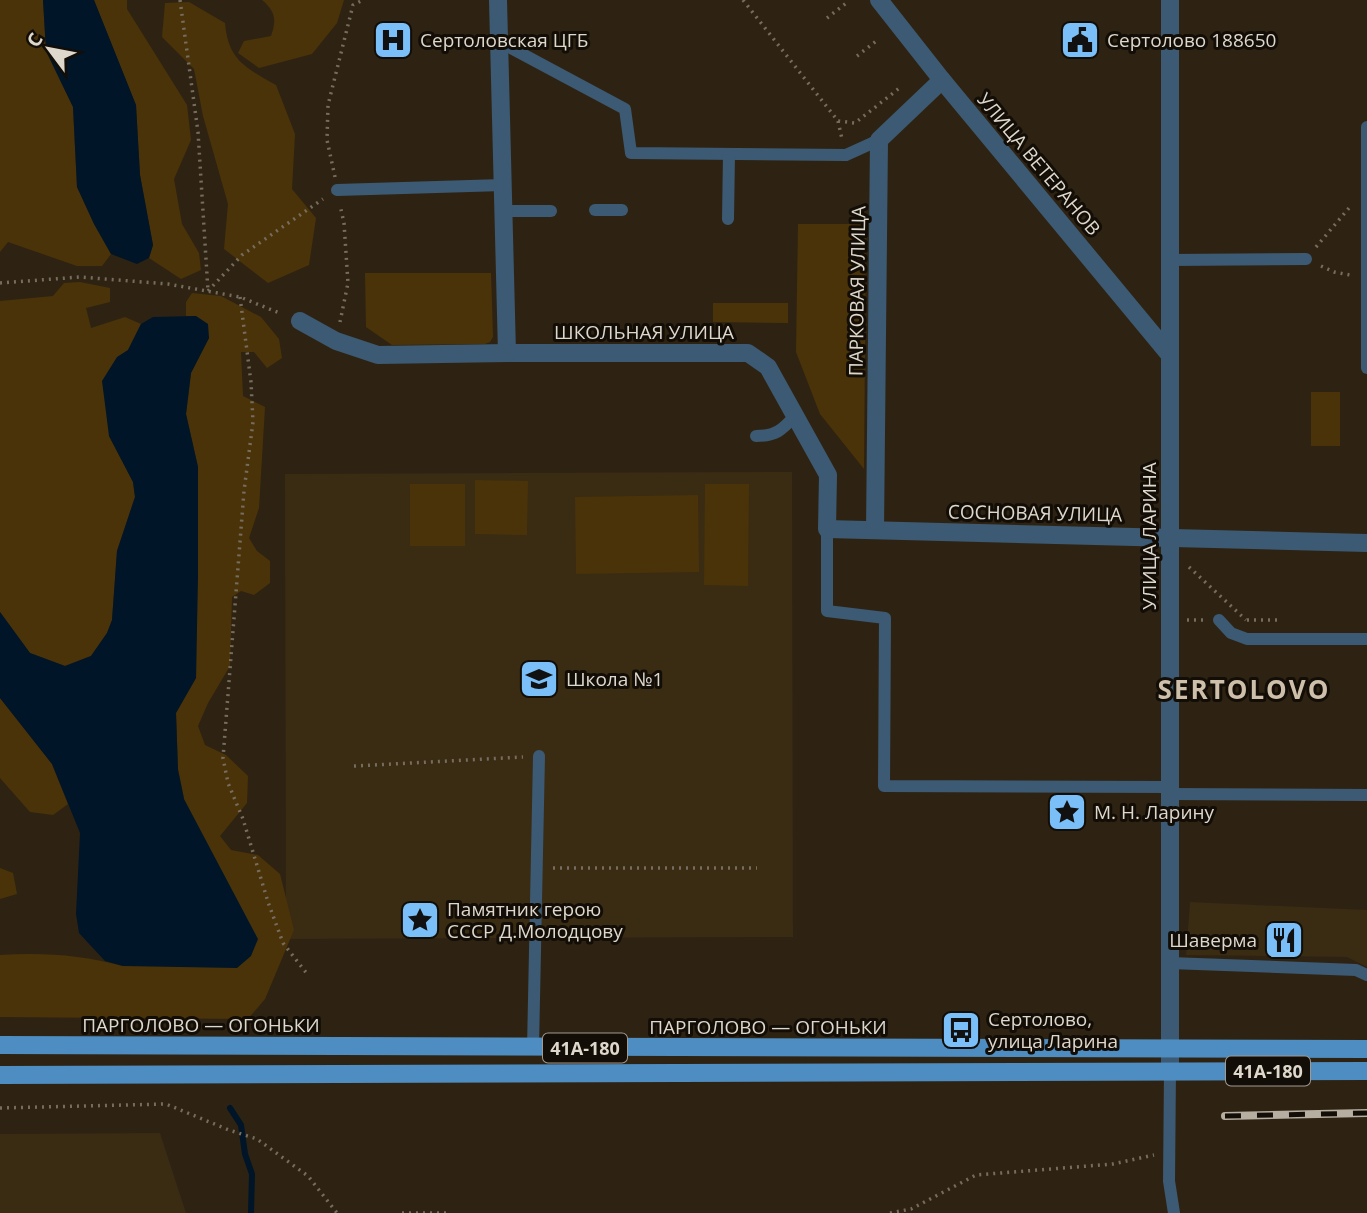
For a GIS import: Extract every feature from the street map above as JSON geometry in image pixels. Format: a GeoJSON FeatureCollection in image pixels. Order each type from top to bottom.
{"type":"FeatureCollection","features":[{"type":"Feature","properties":{"kind":"main road","name":"ПАРГОЛОВО — ОГОНЬКИ"},"geometry":{"type":"LineString","coordinates":[[0,1045],[1367,1049]]}},
{"type":"Feature","properties":{"kind":"main road","name":"41А-180"},"geometry":{"type":"LineString","coordinates":[[0,1074],[1367,1071]]}},
{"type":"Feature","properties":{"kind":"street"},"geometry":{"type":"LineString","coordinates":[[498,0],[507,353]]}},
{"type":"Feature","properties":{"kind":"street","name":"УЛИЦА ВЕТЕРАНОВ"},"geometry":{"type":"LineString","coordinates":[[879,0],[942,80],[1170,354]]}},
{"type":"Feature","properties":{"kind":"street","name":"УЛИЦА ЛАРИНА"},"geometry":{"type":"LineString","coordinates":[[1170,0],[1170,1071]]}},
{"type":"Feature","properties":{"kind":"street"},"geometry":{"type":"LineString","coordinates":[[879,140],[942,80]]}},
{"type":"Feature","properties":{"kind":"street","name":"ПАРКОВАЯ УЛИЦА"},"geometry":{"type":"LineString","coordinates":[[875,530],[879,140]]}},
{"type":"Feature","properties":{"kind":"street","name":"ШКОЛЬНАЯ УЛИЦА"},"geometry":{"type":"LineString","coordinates":[[300,321],[337,341],[378,355],[748,353],[768,367],[828,475],[827,529]]}},
{"type":"Feature","properties":{"kind":"street","name":"СОСНОВАЯ УЛИЦА"},"geometry":{"type":"LineString","coordinates":[[827,529],[1367,543]]}},
{"type":"Feature","properties":{"kind":"lane"},"geometry":{"type":"LineString","coordinates":[[498,41],[625,109],[631,153],[846,155],[879,140]]}},
{"type":"Feature","properties":{"kind":"lane"},"geometry":{"type":"LineString","coordinates":[[1367,127],[1367,368]]}},
{"type":"Feature","properties":{"kind":"lane"},"geometry":{"type":"LineString","coordinates":[[728,219],[729,154]]}},
{"type":"Feature","properties":{"kind":"lane"},"geometry":{"type":"LineString","coordinates":[[337,190],[503,185]]}},
{"type":"Feature","properties":{"kind":"lane"},"geometry":{"type":"LineString","coordinates":[[595,211],[622,210]]}},
{"type":"Feature","properties":{"kind":"lane"},"geometry":{"type":"LineString","coordinates":[[504,211],[551,211]]}},
{"type":"Feature","properties":{"kind":"lane"},"geometry":{"type":"LineString","coordinates":[[1169,260],[1306,259]]}},
{"type":"Feature","properties":{"kind":"lane"},"geometry":{"type":"LineString","coordinates":[[756,436],[780,433],[795,416]]}},
{"type":"Feature","properties":{"kind":"lane"},"geometry":{"type":"LineString","coordinates":[[827,529],[827,611],[885,618],[884,786],[1367,795]]}},
{"type":"Feature","properties":{"kind":"lane"},"geometry":{"type":"LineString","coordinates":[[1219,620],[1231,633],[1247,639],[1367,639]]}},
{"type":"Feature","properties":{"kind":"lane"},"geometry":{"type":"LineString","coordinates":[[533,1048],[539,756]]}},
{"type":"Feature","properties":{"kind":"lane"},"geometry":{"type":"LineString","coordinates":[[1170,963],[1363,970]]}},
{"type":"Feature","properties":{"kind":"lane"},"geometry":{"type":"LineString","coordinates":[[1170,1071],[1168,1181],[1174,1213]]}},
{"type":"Feature","properties":{"kind":"path"},"geometry":{"type":"LineString","coordinates":[[180,0],[198,132],[208,291]]}},
{"type":"Feature","properties":{"kind":"path"},"geometry":{"type":"LineString","coordinates":[[337,341],[348,283],[344,223],[327,140],[328,105],[353,5],[363,0]]}},
{"type":"Feature","properties":{"kind":"path"},"geometry":{"type":"LineString","coordinates":[[743,0],[838,121],[855,123],[902,86]]}},
{"type":"Feature","properties":{"kind":"path"},"geometry":{"type":"LineString","coordinates":[[827,18],[849,1]]}},
{"type":"Feature","properties":{"kind":"path"},"geometry":{"type":"LineString","coordinates":[[857,56],[879,38]]}},
{"type":"Feature","properties":{"kind":"path"},"geometry":{"type":"LineString","coordinates":[[1367,188],[1306,259],[1334,272],[1367,278]]}},
{"type":"Feature","properties":{"kind":"path"},"geometry":{"type":"LineString","coordinates":[[208,291],[242,255],[337,190]]}},
{"type":"Feature","properties":{"kind":"path"},"geometry":{"type":"LineString","coordinates":[[0,283],[80,277],[169,284],[240,297],[300,321]]}},
{"type":"Feature","properties":{"kind":"path"},"geometry":{"type":"LineString","coordinates":[[240,297],[251,382],[253,422],[244,491],[223,758],[228,783],[283,943],[308,975]]}},
{"type":"Feature","properties":{"kind":"path"},"geometry":{"type":"LineString","coordinates":[[1184,563],[1246,620]]}},
{"type":"Feature","properties":{"kind":"path"},"geometry":{"type":"LineString","coordinates":[[1170,620],[1286,620]]}},
{"type":"Feature","properties":{"kind":"path"},"geometry":{"type":"LineString","coordinates":[[354,766],[539,756]]}},
{"type":"Feature","properties":{"kind":"path"},"geometry":{"type":"LineString","coordinates":[[537,868],[757,868]]}},
{"type":"Feature","properties":{"kind":"path"},"geometry":{"type":"LineString","coordinates":[[0,1108],[166,1104],[257,1139],[308,1176],[337,1213]]}},
{"type":"Feature","properties":{"kind":"path"},"geometry":{"type":"LineString","coordinates":[[890,1213],[911,1209],[976,1175],[1112,1164],[1169,1152]]}},
{"type":"Feature","properties":{"kind":"path"},"geometry":{"type":"LineString","coordinates":[[402,1213],[449,1213]]}},
{"type":"Feature","properties":{"kind":"shaded area"},"geometry":{"type":"Polygon","coordinates":[[[0,0],[43,0],[46,51],[73,107],[77,187],[111,254],[102,266],[77,266],[8,242],[0,252],[0,0]]]}},
{"type":"Feature","properties":{"kind":"shaded area"},"geometry":{"type":"Polygon","coordinates":[[[94,0],[127,0],[127,9],[187,105],[191,140],[174,179],[182,224],[199,253],[201,270],[181,279],[149,258],[153,245],[140,175],[136,105],[94,0]]]}},
{"type":"Feature","properties":{"kind":"shaded area"},"geometry":{"type":"Polygon","coordinates":[[[262,0],[344,0],[337,23],[312,54],[259,68],[238,53],[244,41],[271,36],[274,16],[262,0]]]}},
{"type":"Feature","properties":{"kind":"shaded area"},"geometry":{"type":"Polygon","coordinates":[[[189,2],[225,23],[230,46],[240,61],[276,85],[295,134],[292,189],[316,218],[309,265],[268,283],[224,249],[228,204],[203,116],[194,69],[162,37],[165,3],[189,2]]]}},
{"type":"Feature","properties":{"kind":"shaded area"},"geometry":{"type":"Polygon","coordinates":[[[798,224],[866,224],[864,469],[820,414],[796,352],[798,224]]]}},
{"type":"Feature","properties":{"kind":"shaded area"},"geometry":{"type":"Polygon","coordinates":[[[365,273],[491,273],[493,337],[485,344],[392,345],[366,327],[365,273]]]}},
{"type":"Feature","properties":{"kind":"shaded area"},"geometry":{"type":"Polygon","coordinates":[[[80,282],[110,288],[110,302],[86,308],[91,328],[125,317],[141,324],[128,350],[117,358],[109,436],[133,482],[135,497],[117,551],[112,620],[107,633],[91,656],[65,666],[30,653],[0,612],[0,301],[53,296],[64,283],[80,282]]]}},
{"type":"Feature","properties":{"kind":"shaded area"},"geometry":{"type":"Polygon","coordinates":[[[192,293],[221,296],[261,317],[279,339],[282,358],[267,368],[254,352],[241,352],[243,396],[265,407],[259,508],[249,538],[257,551],[270,561],[270,583],[254,595],[241,591],[232,597],[230,666],[198,726],[205,745],[226,755],[248,776],[247,803],[220,836],[231,850],[258,855],[280,874],[294,930],[265,999],[248,1019],[0,1017],[0,955],[62,955],[123,966],[184,798],[178,769],[176,713],[196,678],[198,467],[186,414],[191,373],[209,338],[196,316],[186,316],[186,302],[192,293]]]}},
{"type":"Feature","properties":{"kind":"shaded area"},"geometry":{"type":"Polygon","coordinates":[[[713,303],[788,303],[788,323],[713,322],[713,303]]]}},
{"type":"Feature","properties":{"kind":"shaded area"},"geometry":{"type":"Polygon","coordinates":[[[1311,392],[1340,392],[1340,446],[1311,446],[1311,392]]]}},
{"type":"Feature","properties":{"kind":"shaded area","name":"Школа №1"},"geometry":{"type":"Polygon","coordinates":[[[792,472],[793,937],[286,939],[285,474],[792,472]]]}},
{"type":"Feature","properties":{"kind":"shaded area"},"geometry":{"type":"Polygon","coordinates":[[[475,480],[528,481],[527,535],[475,534],[475,480]]]}},
{"type":"Feature","properties":{"kind":"shaded area"},"geometry":{"type":"Polygon","coordinates":[[[410,484],[465,484],[465,546],[410,546],[410,484]]]}},
{"type":"Feature","properties":{"kind":"shaded area"},"geometry":{"type":"Polygon","coordinates":[[[705,484],[749,484],[748,586],[704,585],[705,484]]]}},
{"type":"Feature","properties":{"kind":"shaded area"},"geometry":{"type":"Polygon","coordinates":[[[698,495],[699,572],[576,574],[575,497],[698,495]]]}},
{"type":"Feature","properties":{"kind":"shaded area"},"geometry":{"type":"Polygon","coordinates":[[[0,698],[52,764],[68,804],[53,815],[30,812],[0,778],[0,698]]]}},
{"type":"Feature","properties":{"kind":"shaded area"},"geometry":{"type":"Polygon","coordinates":[[[0,868],[13,873],[17,894],[0,899],[0,868]]]}},
{"type":"Feature","properties":{"kind":"shaded area"},"geometry":{"type":"Polygon","coordinates":[[[1190,902],[1367,910],[1367,967],[1347,957],[1186,955],[1190,902]]]}},
{"type":"Feature","properties":{"kind":"shaded area"},"geometry":{"type":"Polygon","coordinates":[[[160,1133],[186,1213],[0,1213],[0,1134],[160,1133]]]}},
{"type":"Feature","properties":{"kind":"water"},"geometry":{"type":"Polygon","coordinates":[[[43,0],[94,0],[136,105],[140,175],[153,245],[149,258],[137,264],[111,254],[77,187],[73,107],[46,51],[43,0]]]}},
{"type":"Feature","properties":{"kind":"water"},"geometry":{"type":"Polygon","coordinates":[[[196,316],[208,324],[209,338],[191,373],[186,414],[198,467],[196,678],[176,713],[178,770],[184,799],[258,939],[251,956],[237,968],[123,966],[105,961],[79,933],[76,914],[80,833],[52,764],[0,698],[0,612],[30,653],[65,666],[91,656],[107,633],[112,620],[117,551],[135,497],[133,482],[109,436],[102,381],[117,357],[128,350],[141,324],[153,317],[196,316]]]}},
{"type":"Feature","properties":{"kind":"waterway"},"geometry":{"type":"LineString","coordinates":[[230,1108],[241,1125],[245,1154],[252,1174],[251,1213]]}},
{"type":"Feature","properties":{"kind":"railway"},"geometry":{"type":"LineString","coordinates":[[1225,1116],[1367,1113]]}},
{"type":"Feature","properties":{"kind":"place","name":"Сертоловская ЦГБ"},"geometry":{"type":"Point","coordinates":[393,40]}},
{"type":"Feature","properties":{"kind":"place","name":"Сертолово 188650"},"geometry":{"type":"Point","coordinates":[1080,40]}},
{"type":"Feature","properties":{"kind":"place","name":"Школа №1"},"geometry":{"type":"Point","coordinates":[539,679]}},
{"type":"Feature","properties":{"kind":"place","name":"М. Н. Ларину"},"geometry":{"type":"Point","coordinates":[1067,812]}},
{"type":"Feature","properties":{"kind":"place","name":"Памятник герою СССР Д.Молодцову"},"geometry":{"type":"Point","coordinates":[420,920]}},
{"type":"Feature","properties":{"kind":"place","name":"Шаверма"},"geometry":{"type":"Point","coordinates":[1284,940]}},
{"type":"Feature","properties":{"kind":"place","name":"Сертолово, улица Ларина"},"geometry":{"type":"Point","coordinates":[961,1030]}},
{"type":"Feature","properties":{"kind":"district","name":"SERTOLOVO"},"geometry":{"type":"Point","coordinates":[1244,689]}}]}
